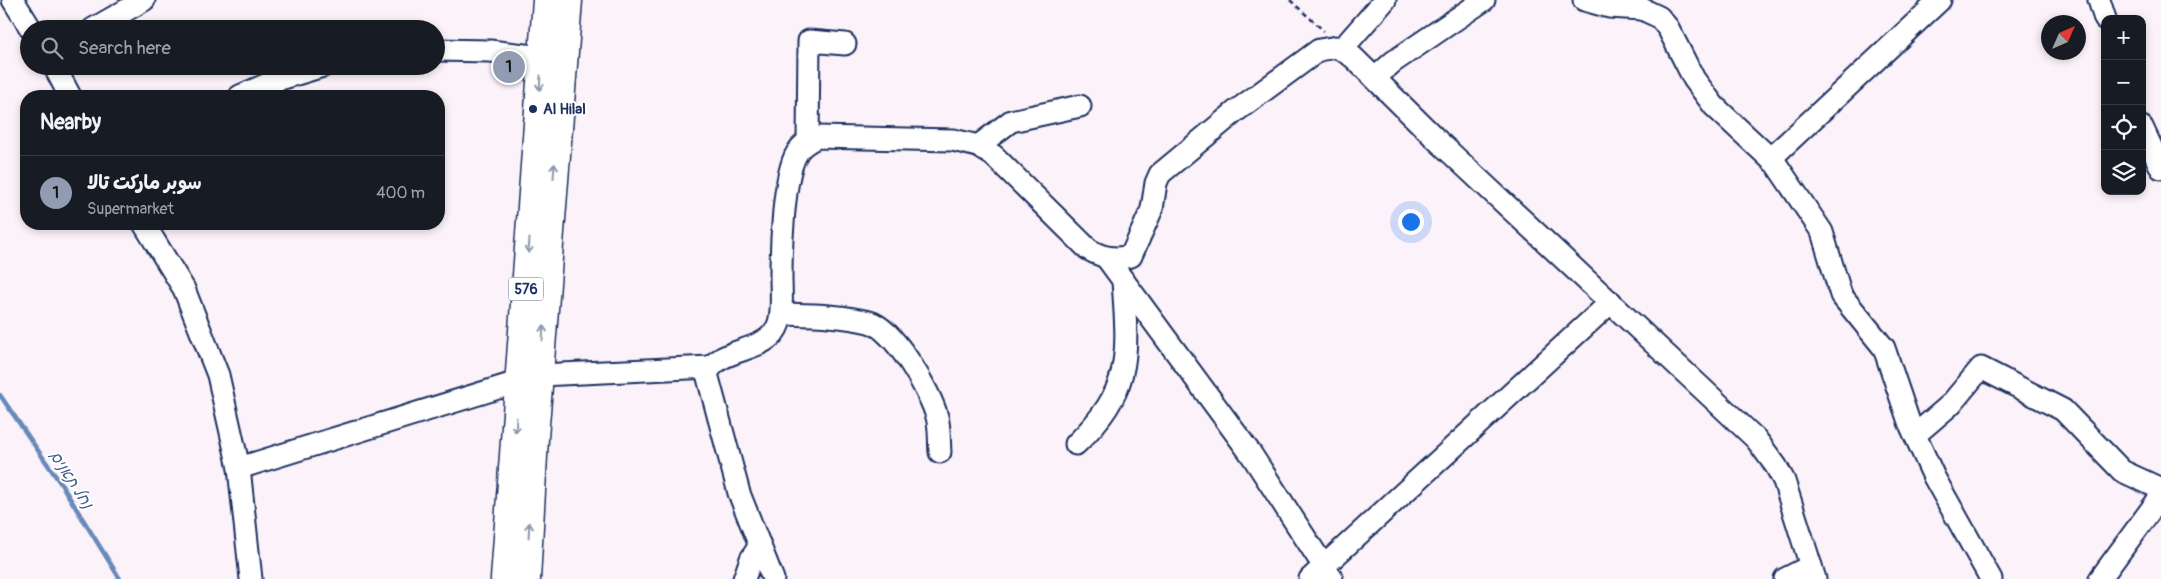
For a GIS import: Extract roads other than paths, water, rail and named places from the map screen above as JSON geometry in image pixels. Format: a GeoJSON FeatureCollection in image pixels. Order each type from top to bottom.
{"type":"FeatureCollection","features":[{"type":"Feature","properties":{"kind":"main road","name":"576"},"geometry":{"type":"LineString","coordinates":[[526,579],[534,438],[530,378],[542,57],[547,0]]}},
{"type":"Feature","properties":{"kind":"main road","name":"576"},"geometry":{"type":"LineString","coordinates":[[505,579],[530,378],[568,0]]}},
{"type":"Feature","properties":{"kind":"street"},"geometry":{"type":"LineString","coordinates":[[13,0],[25,20]]}},
{"type":"Feature","properties":{"kind":"street"},"geometry":{"type":"LineString","coordinates":[[109,20],[144,0]]}},
{"type":"Feature","properties":{"kind":"street"},"geometry":{"type":"LineString","coordinates":[[1342,48],[1385,0]]}},
{"type":"Feature","properties":{"kind":"street"},"geometry":{"type":"LineString","coordinates":[[1375,78],[1393,62],[1484,0]]}},
{"type":"Feature","properties":{"kind":"street"},"geometry":{"type":"LineString","coordinates":[[1584,0],[1608,8],[1642,10],[1659,16],[1668,28],[1694,79],[1714,106],[1771,158],[1822,232],[1841,295],[1884,348],[1916,435],[1934,477],[1991,579]]}},
{"type":"Feature","properties":{"kind":"street"},"geometry":{"type":"LineString","coordinates":[[1771,158],[1940,0]]}},
{"type":"Feature","properties":{"kind":"street"},"geometry":{"type":"LineString","coordinates":[[2099,0],[2104,15]]}},
{"type":"Feature","properties":{"kind":"street"},"geometry":{"type":"LineString","coordinates":[[808,141],[809,41],[845,44]]}},
{"type":"Feature","properties":{"kind":"street"},"geometry":{"type":"LineString","coordinates":[[239,468],[530,378],[710,367],[718,361],[769,338],[779,324],[781,314],[781,237],[791,168],[797,153],[808,141],[817,137],[953,140],[978,146],[994,156],[1083,245],[1096,254],[1106,257],[1132,256],[1152,209],[1156,183],[1166,169],[1236,111],[1319,50],[1328,47],[1342,48],[1438,141],[1750,433],[1767,452],[1784,481],[1813,572],[1786,579]]}},
{"type":"Feature","properties":{"kind":"street"},"geometry":{"type":"LineString","coordinates":[[445,50],[490,51],[542,57]]}},
{"type":"Feature","properties":{"kind":"street"},"geometry":{"type":"LineString","coordinates":[[59,75],[67,90]]}},
{"type":"Feature","properties":{"kind":"street"},"geometry":{"type":"LineString","coordinates":[[254,90],[293,75]]}},
{"type":"Feature","properties":{"kind":"street"},"geometry":{"type":"LineString","coordinates":[[978,146],[1011,121],[1080,106]]}},
{"type":"Feature","properties":{"kind":"street"},"geometry":{"type":"LineString","coordinates":[[2146,134],[2159,158]]}},
{"type":"Feature","properties":{"kind":"street"},"geometry":{"type":"LineString","coordinates":[[148,230],[184,289],[218,375],[239,468],[251,579]]}},
{"type":"Feature","properties":{"kind":"street"},"geometry":{"type":"LineString","coordinates":[[1106,257],[1251,454],[1322,575],[1611,302]]}},
{"type":"Feature","properties":{"kind":"street"},"geometry":{"type":"LineString","coordinates":[[1076,444],[1101,417],[1116,395],[1124,366],[1126,331],[1123,281]]}},
{"type":"Feature","properties":{"kind":"street"},"geometry":{"type":"LineString","coordinates":[[781,314],[830,316],[871,322],[900,346],[922,383],[938,418],[940,452]]}},
{"type":"Feature","properties":{"kind":"street"},"geometry":{"type":"LineString","coordinates":[[710,367],[707,380],[739,493],[773,579]]}},
{"type":"Feature","properties":{"kind":"street"},"geometry":{"type":"LineString","coordinates":[[1916,435],[1950,406],[1981,368],[2062,410],[2122,471],[2161,489]]}},
{"type":"Feature","properties":{"kind":"street"},"geometry":{"type":"LineString","coordinates":[[2100,579],[2161,496]]}},
{"type":"Feature","properties":{"kind":"street"},"geometry":{"type":"LineString","coordinates":[[744,579],[748,564],[760,545]]}},
{"type":"Feature","properties":{"kind":"waterway","name":"נחל תאנים"},"geometry":{"type":"LineString","coordinates":[[0,395],[61,484],[120,579]]}},
{"type":"Feature","properties":{"kind":"place","name":"سوبر ماركت تالا"},"geometry":{"type":"Point","coordinates":[509,67]}},
{"type":"Feature","properties":{"kind":"place","name":"Al Hilal"},"geometry":{"type":"Point","coordinates":[533,109]}}]}
